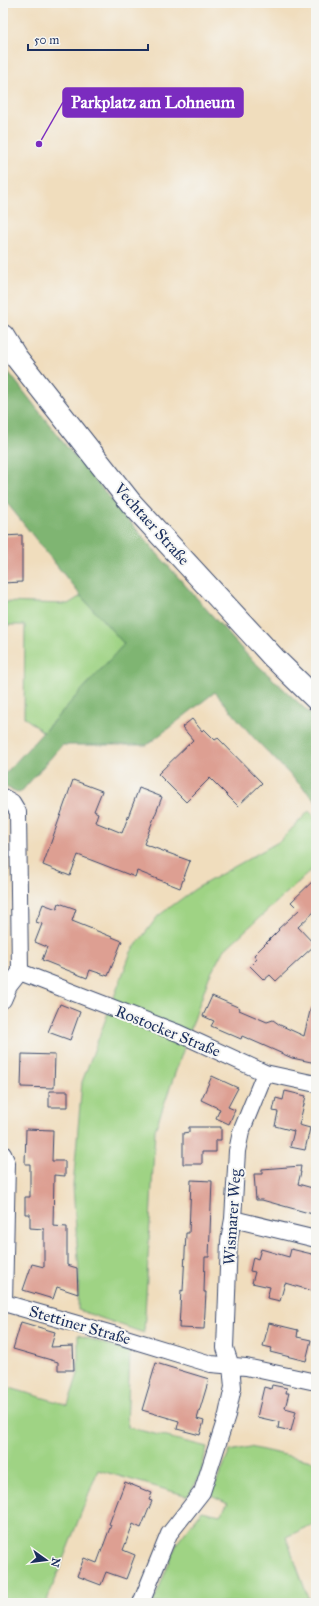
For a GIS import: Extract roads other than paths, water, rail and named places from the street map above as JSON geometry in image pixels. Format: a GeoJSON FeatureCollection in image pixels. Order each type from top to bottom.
{"type":"FeatureCollection","features":[{"type":"Feature","properties":{"kind":"main road","name":"Vechtaer Straße"},"geometry":{"type":"LineString","coordinates":[[3,336],[16,357],[131,503],[274,658],[316,699]]}},
{"type":"Feature","properties":{"kind":"street"},"geometry":{"type":"LineString","coordinates":[[3,798],[12,802],[18,812],[20,972],[9,986],[3,1000]]}},
{"type":"Feature","properties":{"kind":"street","name":"Rostocker Straße"},"geometry":{"type":"LineString","coordinates":[[20,972],[178,1033],[265,1072],[316,1084]]}},
{"type":"Feature","properties":{"kind":"street","name":"Wismarer Weg"},"geometry":{"type":"LineString","coordinates":[[141,1603],[169,1534],[202,1492],[227,1415],[233,1387],[231,1366],[226,1348],[229,1241],[234,1219],[237,1151],[241,1132],[265,1072]]}},
{"type":"Feature","properties":{"kind":"street","name":"Stettiner Straße"},"geometry":{"type":"LineString","coordinates":[[3,1154],[7,1163],[4,1303],[211,1364],[231,1366]]}},
{"type":"Feature","properties":{"kind":"street"},"geometry":{"type":"LineString","coordinates":[[234,1219],[316,1239]]}},
{"type":"Feature","properties":{"kind":"street"},"geometry":{"type":"LineString","coordinates":[[231,1366],[246,1367],[311,1381]]}},
{"type":"Feature","properties":{"kind":"place","name":"Parkplatz am Lohneum"},"geometry":{"type":"Point","coordinates":[39,144]}}]}
